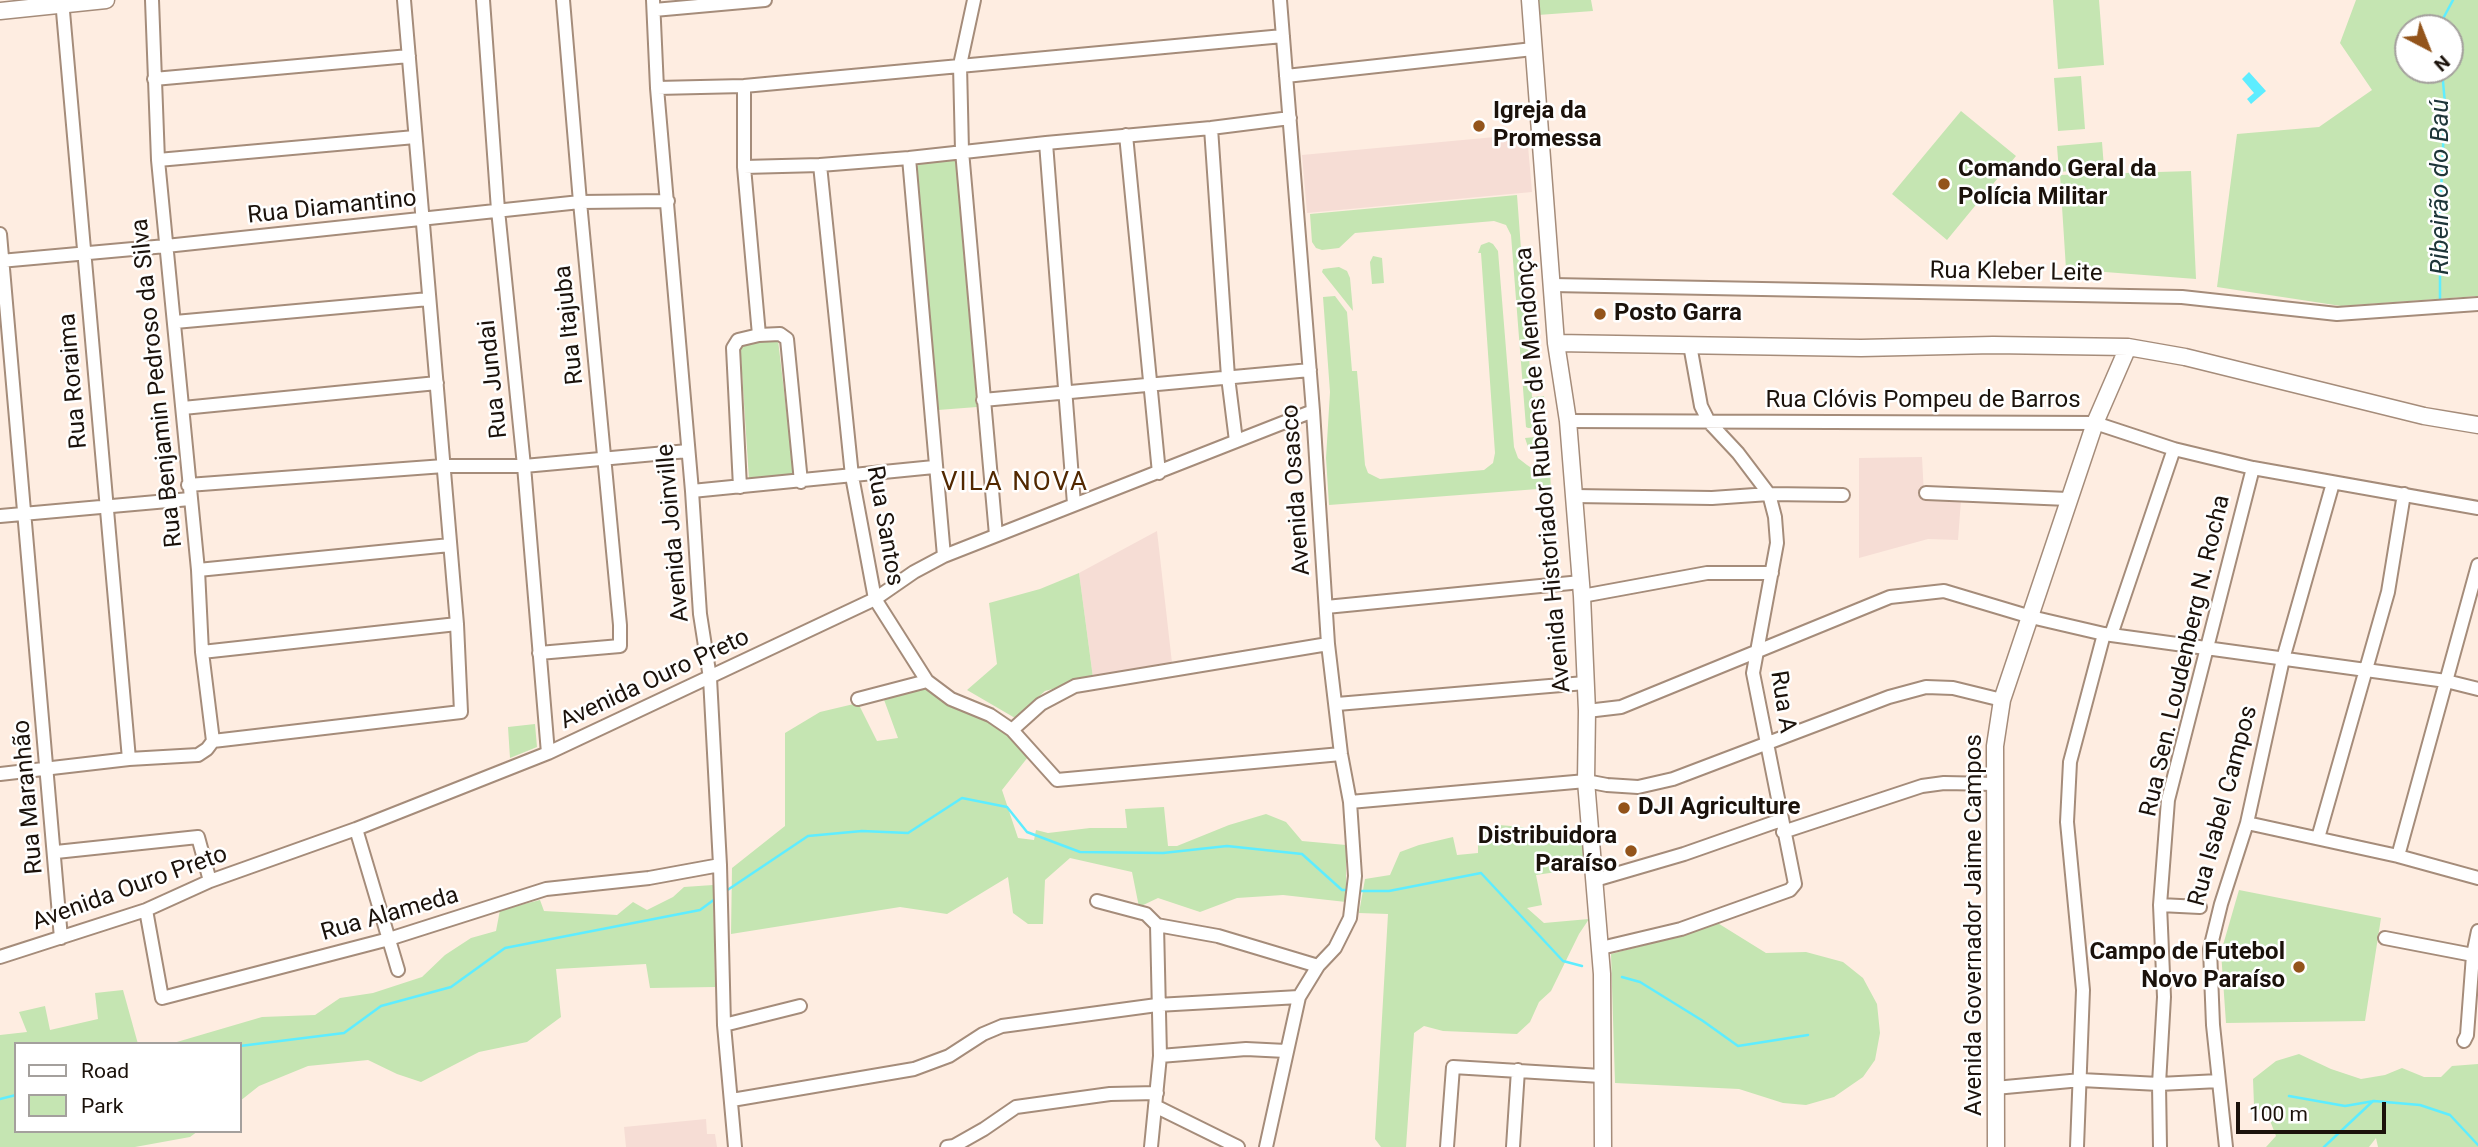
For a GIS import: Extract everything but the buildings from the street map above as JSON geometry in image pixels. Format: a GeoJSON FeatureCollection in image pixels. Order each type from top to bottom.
{"type":"FeatureCollection","features":[{"type":"Feature","properties":{"kind":"main road"},"geometry":{"type":"LineString","coordinates":[[6,7],[106,0]]}},
{"type":"Feature","properties":{"kind":"main road","name":"Avenida Historiador Rubens de Mendonça"},"geometry":{"type":"LineString","coordinates":[[1530,0],[1556,343],[1568,421],[1581,589],[1587,711],[1586,781],[1601,948],[1603,1147]]}},
{"type":"Feature","properties":{"kind":"main road"},"geometry":{"type":"LineString","coordinates":[[1556,343],[1861,348],[1980,345],[2128,348],[2185,357],[2424,416],[2478,425]]}},
{"type":"Feature","properties":{"kind":"main road","name":"Avenida Governador Jaime Campos"},"geometry":{"type":"LineString","coordinates":[[1996,1147],[1995,746],[2003,700],[2068,499],[2095,423],[2128,348]]}},
{"type":"Feature","properties":{"kind":"street","name":"Rua Benjamin Pedroso da Silva"},"geometry":{"type":"LineString","coordinates":[[152,0],[158,160],[198,570],[202,652],[213,741]]}},
{"type":"Feature","properties":{"kind":"street"},"geometry":{"type":"LineString","coordinates":[[0,774],[129,759],[198,755],[213,741],[461,712],[457,624],[404,0]]}},
{"type":"Feature","properties":{"kind":"street","name":"Rua Jundai"},"geometry":{"type":"LineString","coordinates":[[483,0],[498,210],[524,466],[548,753]]}},
{"type":"Feature","properties":{"kind":"street","name":"Rua Itajuba"},"geometry":{"type":"LineString","coordinates":[[539,653],[620,646],[563,0]]}},
{"type":"Feature","properties":{"kind":"street"},"geometry":{"type":"LineString","coordinates":[[653,5],[765,0]]}},
{"type":"Feature","properties":{"kind":"street"},"geometry":{"type":"LineString","coordinates":[[974,0],[960,65],[962,151],[996,534]]}},
{"type":"Feature","properties":{"kind":"street","name":"Avenida Osasco"},"geometry":{"type":"LineString","coordinates":[[1266,1147],[1299,997],[1318,966],[1335,948],[1350,918],[1355,853],[1328,644],[1310,370],[1280,0]]}},
{"type":"Feature","properties":{"kind":"street","name":"Rua Roraima"},"geometry":{"type":"LineString","coordinates":[[62,2],[129,759]]}},
{"type":"Feature","properties":{"kind":"street","name":"Avenida Joinville"},"geometry":{"type":"LineString","coordinates":[[653,5],[657,88],[700,614],[710,678],[720,865],[724,1025],[735,1147]]}},
{"type":"Feature","properties":{"kind":"street"},"geometry":{"type":"LineString","coordinates":[[657,88],[744,86],[1283,36]]}},
{"type":"Feature","properties":{"kind":"street"},"geometry":{"type":"LineString","coordinates":[[1286,76],[1534,49]]}},
{"type":"Feature","properties":{"kind":"street"},"geometry":{"type":"LineString","coordinates":[[154,79],[409,56]]}},
{"type":"Feature","properties":{"kind":"street"},"geometry":{"type":"LineString","coordinates":[[744,86],[744,167],[760,335]]}},
{"type":"Feature","properties":{"kind":"street"},"geometry":{"type":"LineString","coordinates":[[744,167],[820,165],[909,158],[1290,118]]}},
{"type":"Feature","properties":{"kind":"street"},"geometry":{"type":"LineString","coordinates":[[1211,128],[1228,377],[1236,441]]}},
{"type":"Feature","properties":{"kind":"street"},"geometry":{"type":"LineString","coordinates":[[1126,135],[1158,473]]}},
{"type":"Feature","properties":{"kind":"street"},"geometry":{"type":"LineString","coordinates":[[158,160],[415,138]]}},
{"type":"Feature","properties":{"kind":"street"},"geometry":{"type":"LineString","coordinates":[[1046,143],[1074,504]]}},
{"type":"Feature","properties":{"kind":"street"},"geometry":{"type":"LineString","coordinates":[[909,158],[934,467],[944,556]]}},
{"type":"Feature","properties":{"kind":"street","name":"Rua Santos"},"geometry":{"type":"LineString","coordinates":[[820,165],[852,477],[875,599],[927,681],[951,699],[990,715],[1012,730],[1057,780],[1341,754]]}},
{"type":"Feature","properties":{"kind":"street","name":"Rua Diamantino"},"geometry":{"type":"LineString","coordinates":[[1,260],[166,246],[579,202],[668,201]]}},
{"type":"Feature","properties":{"kind":"street","name":"Rua Maranhão"},"geometry":{"type":"LineString","coordinates":[[0,234],[61,938]]}},
{"type":"Feature","properties":{"kind":"street","name":"Rua Kleber Leite"},"geometry":{"type":"LineString","coordinates":[[1552,285],[2182,297],[2336,314],[2478,304]]}},
{"type":"Feature","properties":{"kind":"street"},"geometry":{"type":"LineString","coordinates":[[175,322],[429,299]]}},
{"type":"Feature","properties":{"kind":"street"},"geometry":{"type":"LineString","coordinates":[[740,488],[733,348],[738,340],[760,335],[780,334],[787,339],[801,482]]}},
{"type":"Feature","properties":{"kind":"street","name":"Rua A"},"geometry":{"type":"LineString","coordinates":[[1601,948],[1681,929],[1792,888],[1795,881],[1782,826],[1754,673],[1777,543],[1775,517],[1769,494],[1738,453],[1709,422],[1702,406],[1690,345]]}},
{"type":"Feature","properties":{"kind":"street"},"geometry":{"type":"LineString","coordinates":[[983,400],[1310,370]]}},
{"type":"Feature","properties":{"kind":"street"},"geometry":{"type":"LineString","coordinates":[[183,408],[437,383]]}},
{"type":"Feature","properties":{"kind":"street","name":"Avenida Ouro Preto"},"geometry":{"type":"LineString","coordinates":[[0,957],[146,910],[210,881],[356,829],[548,753],[875,599],[914,572],[944,556],[1313,411]]}},
{"type":"Feature","properties":{"kind":"street","name":"Rua Clóvis Pompeu de Barros"},"geometry":{"type":"LineString","coordinates":[[1568,421],[2095,423],[2174,449],[2253,468],[2478,508]]}},
{"type":"Feature","properties":{"kind":"street"},"geometry":{"type":"LineString","coordinates":[[2077,1147],[2083,990],[2067,822],[2070,762],[2108,635],[2174,449]]}},
{"type":"Feature","properties":{"kind":"street"},"geometry":{"type":"LineString","coordinates":[[188,485],[444,466],[524,466],[688,451]]}},
{"type":"Feature","properties":{"kind":"street"},"geometry":{"type":"LineString","coordinates":[[692,491],[934,467]]}},
{"type":"Feature","properties":{"kind":"street","name":"Rua Sen. Loudenberg N. Rocha"},"geometry":{"type":"LineString","coordinates":[[2160,1147],[2159,1084],[2164,997],[2160,905],[2168,800],[2253,468]]}},
{"type":"Feature","properties":{"kind":"street","name":"Rua Isabel Campos"},"geometry":{"type":"LineString","coordinates":[[2226,1147],[2213,1025],[2210,949],[2221,904],[2247,823],[2283,659],[2333,483]]}},
{"type":"Feature","properties":{"kind":"street"},"geometry":{"type":"LineString","coordinates":[[1926,493],[2068,499]]}},
{"type":"Feature","properties":{"kind":"street"},"geometry":{"type":"LineString","coordinates":[[1574,496],[1712,498],[1769,494],[1843,495]]}},
{"type":"Feature","properties":{"kind":"street"},"geometry":{"type":"LineString","coordinates":[[2318,838],[2388,592],[2404,494]]}},
{"type":"Feature","properties":{"kind":"street"},"geometry":{"type":"LineString","coordinates":[[0,516],[190,499]]}},
{"type":"Feature","properties":{"kind":"street"},"geometry":{"type":"LineString","coordinates":[[198,570],[450,545]]}},
{"type":"Feature","properties":{"kind":"street"},"geometry":{"type":"LineString","coordinates":[[2398,856],[2478,565]]}},
{"type":"Feature","properties":{"kind":"street"},"geometry":{"type":"LineString","coordinates":[[1326,607],[1581,589],[1707,573],[1772,573]]}},
{"type":"Feature","properties":{"kind":"street"},"geometry":{"type":"LineString","coordinates":[[1587,711],[1621,707],[1890,597],[1944,590],[2031,617],[2108,635],[2366,669],[2446,681],[2478,690]]}},
{"type":"Feature","properties":{"kind":"street"},"geometry":{"type":"LineString","coordinates":[[202,652],[457,624]]}},
{"type":"Feature","properties":{"kind":"street"},"geometry":{"type":"LineString","coordinates":[[1012,730],[1041,704],[1075,686],[1328,644]]}},
{"type":"Feature","properties":{"kind":"street"},"geometry":{"type":"LineString","coordinates":[[858,699],[927,681]]}},
{"type":"Feature","properties":{"kind":"street"},"geometry":{"type":"LineString","coordinates":[[1337,704],[1585,683]]}},
{"type":"Feature","properties":{"kind":"street"},"geometry":{"type":"LineString","coordinates":[[1350,802],[1586,781],[1638,788],[1673,779],[1889,697],[1926,687],[1953,688],[2003,700]]}},
{"type":"Feature","properties":{"kind":"street"},"geometry":{"type":"LineString","coordinates":[[1595,880],[1922,786],[1944,783],[1995,784]]}},
{"type":"Feature","properties":{"kind":"street"},"geometry":{"type":"LineString","coordinates":[[2247,823],[2398,856],[2478,878]]}},
{"type":"Feature","properties":{"kind":"street"},"geometry":{"type":"LineString","coordinates":[[356,829],[398,970]]}},
{"type":"Feature","properties":{"kind":"street"},"geometry":{"type":"LineString","coordinates":[[55,852],[198,838],[210,881]]}},
{"type":"Feature","properties":{"kind":"street","name":"Rua Alameda"},"geometry":{"type":"LineString","coordinates":[[146,910],[162,998],[389,939],[546,889],[649,877],[720,865]]}},
{"type":"Feature","properties":{"kind":"street"},"geometry":{"type":"LineString","coordinates":[[1097,901],[1146,914],[1157,925],[1218,936],[1318,966]]}},
{"type":"Feature","properties":{"kind":"street"},"geometry":{"type":"LineString","coordinates":[[2160,905],[2200,906]]}},
{"type":"Feature","properties":{"kind":"street"},"geometry":{"type":"LineString","coordinates":[[1151,1147],[1160,1056],[1157,925]]}},
{"type":"Feature","properties":{"kind":"street"},"geometry":{"type":"LineString","coordinates":[[2464,1041],[2467,1035],[2473,955],[2478,931]]}},
{"type":"Feature","properties":{"kind":"street"},"geometry":{"type":"LineString","coordinates":[[2385,938],[2473,955]]}},
{"type":"Feature","properties":{"kind":"street"},"geometry":{"type":"LineString","coordinates":[[732,1100],[915,1069],[948,1056],[983,1034],[1002,1026],[1157,1005],[1299,997]]}},
{"type":"Feature","properties":{"kind":"street"},"geometry":{"type":"LineString","coordinates":[[724,1025],[800,1006]]}},
{"type":"Feature","properties":{"kind":"street"},"geometry":{"type":"LineString","coordinates":[[1160,1056],[1246,1049],[1286,1051]]}},
{"type":"Feature","properties":{"kind":"street"},"geometry":{"type":"LineString","coordinates":[[1447,1147],[1453,1067],[1601,1076]]}},
{"type":"Feature","properties":{"kind":"street"},"geometry":{"type":"LineString","coordinates":[[1513,1147],[1518,1070]]}},
{"type":"Feature","properties":{"kind":"street"},"geometry":{"type":"LineString","coordinates":[[1996,1088],[2081,1080],[2159,1084],[2219,1081]]}},
{"type":"Feature","properties":{"kind":"street"},"geometry":{"type":"LineString","coordinates":[[947,1147],[954,1146],[984,1129],[1016,1107],[1110,1094],[1156,1099],[1238,1147]]}},
{"type":"Feature","properties":{"kind":"shaded area"},"geometry":{"type":"Polygon","coordinates":[[[1527,134],[1532,192],[1307,213],[1302,155],[1527,134]]]}},
{"type":"Feature","properties":{"kind":"shaded area"},"geometry":{"type":"Polygon","coordinates":[[[1922,457],[1924,495],[1961,500],[1958,540],[1928,539],[1859,558],[1859,458],[1922,457]]]}},
{"type":"Feature","properties":{"kind":"shaded area"},"geometry":{"type":"Polygon","coordinates":[[[1157,531],[1172,663],[1093,678],[1079,573],[1157,531]]]}},
{"type":"Feature","properties":{"kind":"shaded area"},"geometry":{"type":"Polygon","coordinates":[[[706,1119],[707,1134],[715,1134],[717,1147],[626,1147],[624,1127],[706,1119]]]}},
{"type":"Feature","properties":{"kind":"green space"},"geometry":{"type":"Polygon","coordinates":[[[1537,0],[1591,0],[1593,11],[1538,15],[1537,0]]]}},
{"type":"Feature","properties":{"kind":"green space"},"geometry":{"type":"Polygon","coordinates":[[[2053,0],[2099,0],[2104,65],[2058,69],[2053,0]]]}},
{"type":"Feature","properties":{"kind":"green space"},"geometry":{"type":"Polygon","coordinates":[[[2356,0],[2478,0],[2478,296],[2341,306],[2217,287],[2237,134],[2319,127],[2372,90],[2340,43],[2356,0]]]}},
{"type":"Feature","properties":{"kind":"green space"},"geometry":{"type":"Polygon","coordinates":[[[2081,76],[2085,129],[2058,131],[2054,78],[2081,76]]]}},
{"type":"Feature","properties":{"kind":"green space"},"geometry":{"type":"Polygon","coordinates":[[[1961,111],[2016,156],[1947,240],[1892,194],[1961,111]]]}},
{"type":"Feature","properties":{"kind":"green space"},"geometry":{"type":"Polygon","coordinates":[[[2102,142],[2104,168],[2059,172],[2057,146],[2102,142]]]}},
{"type":"Feature","properties":{"kind":"green space"},"geometry":{"type":"Polygon","coordinates":[[[955,161],[956,166],[977,407],[938,410],[917,166],[922,162],[955,161]]]}},
{"type":"Feature","properties":{"kind":"green space"},"geometry":{"type":"Polygon","coordinates":[[[2191,171],[2196,279],[2066,269],[2060,175],[2191,171]]]}},
{"type":"Feature","properties":{"kind":"green space"},"geometry":{"type":"Polygon","coordinates":[[[1517,195],[1532,397],[1544,396],[1545,405],[1533,406],[1535,428],[1526,427],[1511,235],[1506,225],[1494,221],[1355,233],[1339,248],[1322,250],[1316,248],[1312,242],[1310,214],[1517,195]]]}},
{"type":"Feature","properties":{"kind":"green space"},"geometry":{"type":"Polygon","coordinates":[[[1489,242],[1498,251],[1514,447],[1518,458],[1533,469],[1550,471],[1551,488],[1329,505],[1326,458],[1330,392],[1323,297],[1335,296],[1347,312],[1352,371],[1357,371],[1365,465],[1368,473],[1380,479],[1484,470],[1493,463],[1495,453],[1481,253],[1478,253],[1481,245],[1489,242]]]}},
{"type":"Feature","properties":{"kind":"green space"},"geometry":{"type":"Polygon","coordinates":[[[1373,256],[1382,258],[1384,283],[1372,284],[1370,262],[1373,256]]]}},
{"type":"Feature","properties":{"kind":"green space"},"geometry":{"type":"Polygon","coordinates":[[[1339,267],[1347,271],[1350,278],[1353,311],[1322,272],[1323,269],[1339,267]]]}},
{"type":"Feature","properties":{"kind":"green space"},"geometry":{"type":"Polygon","coordinates":[[[778,340],[794,475],[749,479],[740,343],[778,340]]]}},
{"type":"Feature","properties":{"kind":"green space"},"geometry":{"type":"Polygon","coordinates":[[[1536,437],[1537,442],[1548,441],[1549,449],[1539,452],[1528,447],[1525,438],[1536,437]]]}},
{"type":"Feature","properties":{"kind":"green space"},"geometry":{"type":"Polygon","coordinates":[[[1079,573],[1093,678],[1045,691],[1015,718],[967,690],[997,664],[989,603],[1040,589],[1079,573]]]}},
{"type":"Feature","properties":{"kind":"green space"},"geometry":{"type":"Polygon","coordinates":[[[926,685],[948,704],[987,721],[1008,734],[1028,757],[1002,790],[1018,838],[1034,840],[1036,830],[1048,833],[1090,828],[1127,828],[1125,809],[1164,807],[1168,846],[1177,846],[1229,825],[1266,814],[1286,822],[1302,841],[1346,845],[1346,902],[1283,895],[1237,898],[1200,912],[1158,898],[1139,907],[1132,872],[1070,858],[1045,880],[1043,924],[1028,924],[1013,913],[1008,877],[947,914],[900,907],[731,934],[732,868],[785,826],[785,733],[820,712],[858,703],[877,741],[898,738],[883,697],[926,685]]]}},
{"type":"Feature","properties":{"kind":"green space"},"geometry":{"type":"Polygon","coordinates":[[[535,724],[537,747],[510,758],[508,727],[535,724]]]}},
{"type":"Feature","properties":{"kind":"green space"},"geometry":{"type":"Polygon","coordinates":[[[1499,825],[1522,827],[1549,835],[1582,829],[1584,868],[1536,875],[1542,905],[1527,908],[1544,923],[1589,919],[1551,991],[1539,1002],[1530,1022],[1517,1034],[1443,1031],[1424,1026],[1414,1033],[1406,1147],[1381,1147],[1375,1139],[1388,914],[1359,913],[1365,879],[1390,875],[1400,852],[1453,837],[1457,855],[1478,853],[1478,841],[1484,832],[1499,825]]]}},
{"type":"Feature","properties":{"kind":"green space"},"geometry":{"type":"Polygon","coordinates":[[[713,885],[715,987],[650,988],[646,964],[556,969],[561,1017],[527,1042],[479,1052],[421,1082],[368,1060],[308,1066],[259,1086],[242,1099],[242,1042],[177,1042],[262,1017],[315,1015],[340,998],[373,993],[422,977],[445,955],[471,938],[496,931],[500,910],[540,900],[544,911],[617,915],[633,902],[647,910],[673,897],[684,887],[713,885]]]}},
{"type":"Feature","properties":{"kind":"green space","name":"Campo de Futebol Novo Paraíso"},"geometry":{"type":"Polygon","coordinates":[[[2239,890],[2381,918],[2365,1021],[2226,1023],[2221,952],[2239,890]]]}},
{"type":"Feature","properties":{"kind":"green space"},"geometry":{"type":"Polygon","coordinates":[[[1716,922],[1766,953],[1806,952],[1843,962],[1863,978],[1877,1004],[1880,1033],[1875,1060],[1863,1077],[1834,1097],[1806,1105],[1783,1103],[1739,1089],[1615,1083],[1611,954],[1668,939],[1716,922]]]}},
{"type":"Feature","properties":{"kind":"green space"},"geometry":{"type":"Polygon","coordinates":[[[123,990],[137,1042],[14,1042],[14,1133],[195,1133],[190,1137],[135,1147],[0,1147],[0,1035],[27,1032],[19,1012],[45,1006],[50,1030],[98,1019],[95,993],[123,990]]]}},
{"type":"Feature","properties":{"kind":"green space"},"geometry":{"type":"Polygon","coordinates":[[[2299,1054],[2361,1079],[2385,1075],[2402,1068],[2424,1077],[2441,1077],[2452,1066],[2478,1064],[2478,1147],[2378,1147],[2376,1138],[2369,1147],[2266,1147],[2276,1136],[2269,1118],[2254,1105],[2253,1079],[2276,1061],[2299,1054]]]}},
{"type":"Feature","properties":{"kind":"water"},"geometry":{"type":"Polygon","coordinates":[[[2249,72],[2266,91],[2251,104],[2247,99],[2254,93],[2242,79],[2249,72]]]}},
{"type":"Feature","properties":{"kind":"waterway","name":"Ribeirão do Baú"},"geometry":{"type":"LineString","coordinates":[[2446,14],[2453,0]]}},
{"type":"Feature","properties":{"kind":"waterway","name":"Ribeirão do Baú"},"geometry":{"type":"LineString","coordinates":[[2440,304],[2443,84]]}},
{"type":"Feature","properties":{"kind":"waterway"},"geometry":{"type":"LineString","coordinates":[[726,891],[808,836],[862,831],[908,833],[962,798],[1007,807],[1027,832],[1080,852],[1163,853],[1227,846],[1302,854],[1342,890],[1350,890]]}},
{"type":"Feature","properties":{"kind":"waterway"},"geometry":{"type":"LineString","coordinates":[[1357,891],[1389,891],[1481,873],[1563,961],[1582,966]]}},
{"type":"Feature","properties":{"kind":"waterway"},"geometry":{"type":"LineString","coordinates":[[242,1046],[344,1033],[381,1006],[451,987],[505,948],[700,910],[715,899]]}},
{"type":"Feature","properties":{"kind":"waterway"},"geometry":{"type":"LineString","coordinates":[[1622,977],[1640,982],[1738,1046],[1808,1035]]}},
{"type":"Feature","properties":{"kind":"waterway"},"geometry":{"type":"LineString","coordinates":[[0,1099],[14,1096]]}},
{"type":"Feature","properties":{"kind":"waterway"},"geometry":{"type":"LineString","coordinates":[[2289,1096],[2345,1106],[2374,1101],[2420,1105],[2450,1115],[2478,1145]]}},
{"type":"Feature","properties":{"kind":"waterway"},"geometry":{"type":"LineString","coordinates":[[2324,1147],[2373,1101]]}},
{"type":"Feature","properties":{"kind":"place","name":"Igreja da Promessa"},"geometry":{"type":"Point","coordinates":[1479,126]}},
{"type":"Feature","properties":{"kind":"place","name":"Comando Geral da Polícia Militar"},"geometry":{"type":"Point","coordinates":[1944,184]}},
{"type":"Feature","properties":{"kind":"place","name":"Posto Garra"},"geometry":{"type":"Point","coordinates":[1600,314]}},
{"type":"Feature","properties":{"kind":"place","name":"DJI Agriculture"},"geometry":{"type":"Point","coordinates":[1624,808]}},
{"type":"Feature","properties":{"kind":"place","name":"Distribuidora Paraíso"},"geometry":{"type":"Point","coordinates":[1631,851]}},
{"type":"Feature","properties":{"kind":"place","name":"Campo de Futebol Novo Paraíso"},"geometry":{"type":"Point","coordinates":[2299,967]}},
{"type":"Feature","properties":{"kind":"district","name":"VILA NOVA"},"geometry":{"type":"Point","coordinates":[1015,483]}}]}
